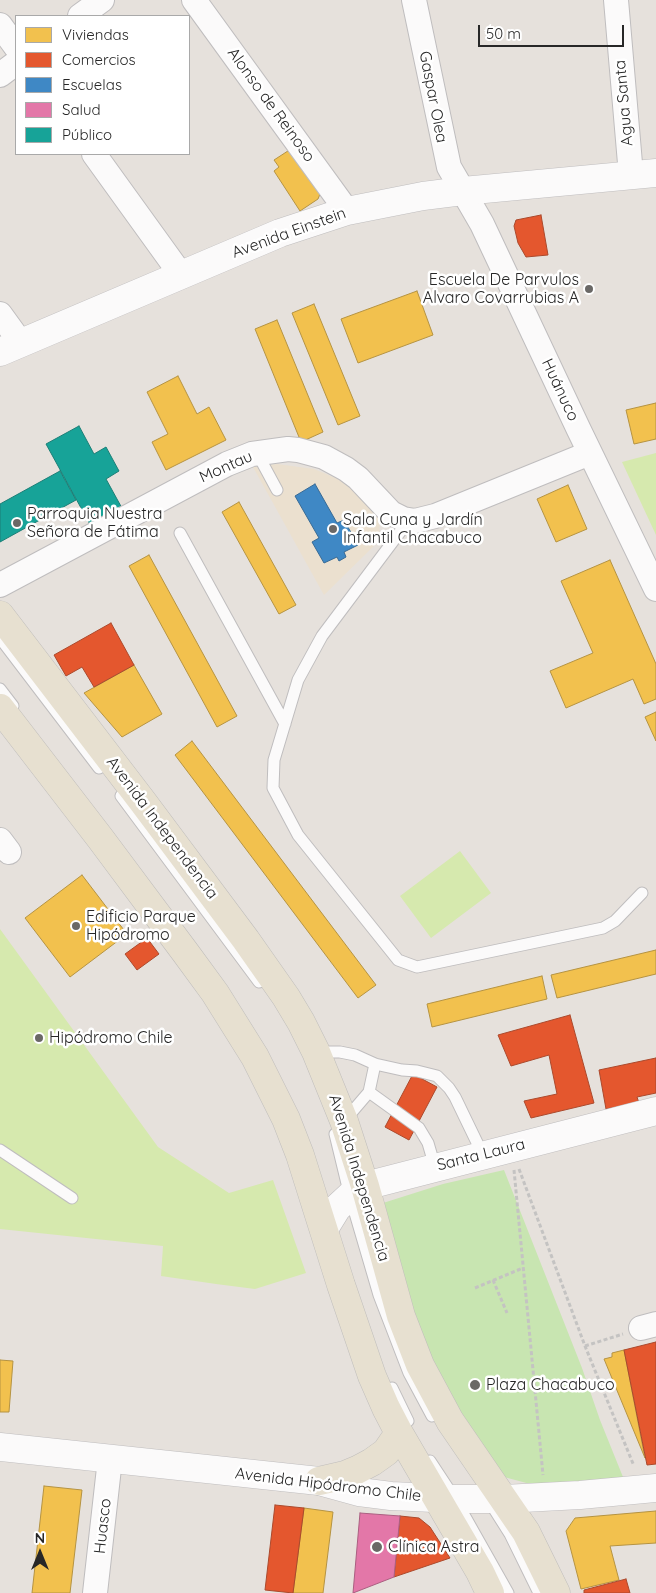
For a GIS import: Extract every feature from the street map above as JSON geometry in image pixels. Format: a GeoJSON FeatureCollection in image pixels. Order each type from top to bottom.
{"type":"FeatureCollection","features":[{"type":"Feature","properties":{"kind":"main road","name":"Avenida Independencia"},"geometry":{"type":"LineString","coordinates":[[0,615],[143,802],[286,997],[333,1115],[339,1209],[341,1286],[372,1376],[446,1499],[490,1593]]}},
{"type":"Feature","properties":{"kind":"main road","name":"Avenida Independencia"},"geometry":{"type":"LineString","coordinates":[[0,708],[185,952],[237,1028],[255,1057],[286,1119],[306,1173],[339,1209],[401,1316],[420,1365],[489,1494],[526,1532],[556,1593]]}},
{"type":"Feature","properties":{"kind":"main road"},"geometry":{"type":"LineString","coordinates":[[319,1481],[345,1475],[372,1462],[386,1452],[406,1431]]}},
{"type":"Feature","properties":{"kind":"street"},"geometry":{"type":"LineString","coordinates":[[81,15],[102,0]]}},
{"type":"Feature","properties":{"kind":"street","name":"Alonso de Reinoso"},"geometry":{"type":"LineString","coordinates":[[194,0],[347,210]]}},
{"type":"Feature","properties":{"kind":"street","name":"Gaspar Olea"},"geometry":{"type":"LineString","coordinates":[[414,0],[446,160],[452,176],[462,191]]}},
{"type":"Feature","properties":{"kind":"street","name":"Agua Santa"},"geometry":{"type":"LineString","coordinates":[[616,0],[643,174]]}},
{"type":"Feature","properties":{"kind":"street"},"geometry":{"type":"LineString","coordinates":[[0,25],[15,46]]}},
{"type":"Feature","properties":{"kind":"street"},"geometry":{"type":"LineString","coordinates":[[0,75],[15,64]]}},
{"type":"Feature","properties":{"kind":"street"},"geometry":{"type":"LineString","coordinates":[[95,155],[182,276]]}},
{"type":"Feature","properties":{"kind":"street","name":"Avenida Einstein"},"geometry":{"type":"LineString","coordinates":[[11,348],[280,233],[347,210],[462,191],[643,174]]}},
{"type":"Feature","properties":{"kind":"street","name":"Huánuco"},"geometry":{"type":"LineString","coordinates":[[462,191],[482,224],[656,589]]}},
{"type":"Feature","properties":{"kind":"street"},"geometry":{"type":"LineString","coordinates":[[0,314],[11,348]]}},
{"type":"Feature","properties":{"kind":"street","name":"Montau"},"geometry":{"type":"LineString","coordinates":[[0,585],[227,464],[257,453],[288,449],[324,457],[358,478],[396,517],[409,520]]}},
{"type":"Feature","properties":{"kind":"street"},"geometry":{"type":"LineString","coordinates":[[409,520],[421,520],[435,516],[590,453]]}},
{"type":"Feature","properties":{"kind":"street","name":"Santa Laura"},"geometry":{"type":"LineString","coordinates":[[339,1209],[435,1167],[656,1111]]}},
{"type":"Feature","properties":{"kind":"street","name":"Avenida Hipódromo Chile"},"geometry":{"type":"LineString","coordinates":[[0,1447],[319,1481],[359,1492],[391,1496],[446,1499],[489,1494],[545,1497],[650,1488]]}},
{"type":"Feature","properties":{"kind":"street","name":"Huasco"},"geometry":{"type":"LineString","coordinates":[[95,1593],[110,1459]]}},
{"type":"Feature","properties":{"kind":"lane"},"geometry":{"type":"LineString","coordinates":[[257,453],[277,490]]}},
{"type":"Feature","properties":{"kind":"lane"},"geometry":{"type":"LineString","coordinates":[[409,520],[322,636],[298,680],[274,760],[273,788],[298,835],[398,960],[417,967],[603,928],[615,921],[642,893]]}},
{"type":"Feature","properties":{"kind":"lane"},"geometry":{"type":"LineString","coordinates":[[180,533],[285,724]]}},
{"type":"Feature","properties":{"kind":"lane"},"geometry":{"type":"LineString","coordinates":[[0,638],[109,780],[268,994]]}},
{"type":"Feature","properties":{"kind":"lane"},"geometry":{"type":"LineString","coordinates":[[0,690],[166,907]]}},
{"type":"Feature","properties":{"kind":"lane"},"geometry":{"type":"LineString","coordinates":[[313,1061],[340,1052],[355,1055],[375,1064],[437,1076],[452,1092],[483,1154]]}},
{"type":"Feature","properties":{"kind":"lane"},"geometry":{"type":"LineString","coordinates":[[333,1115],[369,1092],[375,1064]]}},
{"type":"Feature","properties":{"kind":"lane"},"geometry":{"type":"LineString","coordinates":[[369,1092],[420,1128],[435,1167]]}},
{"type":"Feature","properties":{"kind":"lane"},"geometry":{"type":"LineString","coordinates":[[0,1150],[72,1198]]}},
{"type":"Feature","properties":{"kind":"lane"},"geometry":{"type":"LineString","coordinates":[[339,1209],[369,1265],[392,1333],[413,1381],[439,1428]]}},
{"type":"Feature","properties":{"kind":"lane"},"geometry":{"type":"LineString","coordinates":[[360,1306],[371,1337]]}},
{"type":"Feature","properties":{"kind":"lane"},"geometry":{"type":"LineString","coordinates":[[386,1376],[406,1431]]}},
{"type":"Feature","properties":{"kind":"lane"},"geometry":{"type":"LineString","coordinates":[[425,1451],[446,1499],[508,1593]]}},
{"type":"Feature","properties":{"kind":"lane"},"geometry":{"type":"LineString","coordinates":[[489,1494],[539,1593]]}},
{"type":"Feature","properties":{"kind":"path"},"geometry":{"type":"LineString","coordinates":[[511,1147],[545,1497]]}},
{"type":"Feature","properties":{"kind":"path"},"geometry":{"type":"LineString","coordinates":[[511,1147],[585,1346],[650,1488]]}},
{"type":"Feature","properties":{"kind":"path"},"geometry":{"type":"LineString","coordinates":[[475,1288],[523,1268]]}},
{"type":"Feature","properties":{"kind":"path"},"geometry":{"type":"LineString","coordinates":[[493,1280],[507,1314]]}},
{"type":"Feature","properties":{"kind":"path"},"geometry":{"type":"LineString","coordinates":[[585,1346],[648,1326]]}},
{"type":"Feature","properties":{"kind":"shaded area","name":"Sala Cuna y Jardín Infantil Chacabuco"},"geometry":{"type":"Polygon","coordinates":[[[277,464],[314,469],[338,479],[355,492],[380,517],[379,541],[324,595],[253,467],[277,464]]]}},
{"type":"Feature","properties":{"kind":"green space"},"geometry":{"type":"Polygon","coordinates":[[[656,453],[656,535],[622,462],[656,453]]]}},
{"type":"Feature","properties":{"kind":"green space"},"geometry":{"type":"Polygon","coordinates":[[[460,851],[491,893],[431,938],[400,896],[460,851]]]}},
{"type":"Feature","properties":{"kind":"green space","name":"Hipódromo Chile"},"geometry":{"type":"Polygon","coordinates":[[[0,929],[158,1147],[229,1193],[273,1180],[306,1273],[255,1289],[216,1284],[161,1276],[163,1246],[0,1229],[0,929]]]}},
{"type":"Feature","properties":{"kind":"green space","name":"Plaza Chacabuco"},"geometry":{"type":"Polygon","coordinates":[[[504,1170],[625,1482],[549,1489],[504,1477],[462,1420],[428,1355],[400,1268],[383,1203],[443,1184],[504,1170]]]}},
{"type":"Feature","properties":{"kind":"building: Viviendas"},"geometry":{"type":"Polygon","coordinates":[[[294,147],[322,189],[318,199],[300,211],[274,171],[279,167],[274,160],[294,147]]]}},
{"type":"Feature","properties":{"kind":"building: Viviendas"},"geometry":{"type":"Polygon","coordinates":[[[417,291],[433,335],[358,363],[341,319],[417,291]]]}},
{"type":"Feature","properties":{"kind":"building: Viviendas"},"geometry":{"type":"Polygon","coordinates":[[[314,304],[360,416],[338,425],[292,313],[314,304]]]}},
{"type":"Feature","properties":{"kind":"building: Viviendas"},"geometry":{"type":"Polygon","coordinates":[[[277,320],[323,432],[301,442],[255,329],[277,320]]]}},
{"type":"Feature","properties":{"kind":"building: Viviendas"},"geometry":{"type":"Polygon","coordinates":[[[178,376],[197,414],[209,407],[226,440],[166,470],[152,442],[168,434],[147,392],[178,376]]]}},
{"type":"Feature","properties":{"kind":"building: Viviendas"},"geometry":{"type":"Polygon","coordinates":[[[656,403],[656,439],[634,444],[626,410],[656,403]]]}},
{"type":"Feature","properties":{"kind":"building: Viviendas"},"geometry":{"type":"Polygon","coordinates":[[[568,485],[587,529],[556,542],[537,499],[568,485]]]}},
{"type":"Feature","properties":{"kind":"building: Viviendas"},"geometry":{"type":"Polygon","coordinates":[[[239,502],[296,605],[279,614],[222,512],[239,502]]]}},
{"type":"Feature","properties":{"kind":"building: Viviendas"},"geometry":{"type":"Polygon","coordinates":[[[149,555],[237,716],[217,727],[129,566],[149,555]]]}},
{"type":"Feature","properties":{"kind":"building: Viviendas"},"geometry":{"type":"Polygon","coordinates":[[[610,560],[656,664],[656,699],[644,704],[633,679],[566,708],[550,671],[593,653],[561,581],[610,560]]]}},
{"type":"Feature","properties":{"kind":"building: Viviendas"},"geometry":{"type":"Polygon","coordinates":[[[134,665],[162,714],[122,737],[84,693],[134,665]]]}},
{"type":"Feature","properties":{"kind":"building: Viviendas"},"geometry":{"type":"Polygon","coordinates":[[[656,712],[656,741],[645,717],[656,712]]]}},
{"type":"Feature","properties":{"kind":"building: Viviendas"},"geometry":{"type":"Polygon","coordinates":[[[192,741],[376,985],[358,998],[175,755],[192,741]]]}},
{"type":"Feature","properties":{"kind":"building: Viviendas","name":"Edificio Parque Hipódromo"},"geometry":{"type":"Polygon","coordinates":[[[82,875],[127,934],[70,977],[25,918],[82,875]]]}},
{"type":"Feature","properties":{"kind":"building: Viviendas"},"geometry":{"type":"Polygon","coordinates":[[[656,950],[656,974],[557,998],[551,975],[656,950]]]}},
{"type":"Feature","properties":{"kind":"building: Viviendas"},"geometry":{"type":"Polygon","coordinates":[[[542,976],[547,999],[432,1027],[427,1004],[542,976]]]}},
{"type":"Feature","properties":{"kind":"building: Viviendas"},"geometry":{"type":"Polygon","coordinates":[[[624,1350],[645,1458],[604,1359],[612,1357],[612,1353],[624,1350]]]}},
{"type":"Feature","properties":{"kind":"building: Viviendas"},"geometry":{"type":"Polygon","coordinates":[[[0,1360],[13,1361],[9,1412],[0,1412],[0,1360]]]}},
{"type":"Feature","properties":{"kind":"building: Viviendas"},"geometry":{"type":"Polygon","coordinates":[[[44,1486],[82,1490],[70,1593],[32,1593],[44,1486]]]}},
{"type":"Feature","properties":{"kind":"building: Viviendas"},"geometry":{"type":"Polygon","coordinates":[[[304,1508],[333,1512],[323,1593],[293,1593],[304,1508]]]}},
{"type":"Feature","properties":{"kind":"building: Viviendas"},"geometry":{"type":"Polygon","coordinates":[[[656,1511],[656,1543],[610,1546],[619,1580],[581,1589],[566,1531],[575,1518],[656,1511]]]}},
{"type":"Feature","properties":{"kind":"building: Comercios"},"geometry":{"type":"Polygon","coordinates":[[[541,215],[548,255],[526,257],[518,243],[514,226],[516,220],[541,215]]]}},
{"type":"Feature","properties":{"kind":"building: Comercios"},"geometry":{"type":"Polygon","coordinates":[[[111,623],[134,665],[94,687],[82,667],[66,676],[54,655],[111,623]]]}},
{"type":"Feature","properties":{"kind":"building: Comercios"},"geometry":{"type":"Polygon","coordinates":[[[147,938],[159,954],[137,970],[125,954],[147,938]]]}},
{"type":"Feature","properties":{"kind":"building: Comercios"},"geometry":{"type":"Polygon","coordinates":[[[570,1015],[594,1103],[531,1118],[524,1101],[557,1094],[549,1055],[511,1066],[498,1035],[570,1015]]]}},
{"type":"Feature","properties":{"kind":"building: Comercios"},"geometry":{"type":"Polygon","coordinates":[[[656,1058],[656,1093],[637,1097],[639,1103],[606,1109],[599,1070],[656,1058]]]}},
{"type":"Feature","properties":{"kind":"building: Comercios"},"geometry":{"type":"Polygon","coordinates":[[[413,1074],[437,1087],[409,1140],[385,1127],[413,1074]]]}},
{"type":"Feature","properties":{"kind":"building: Comercios"},"geometry":{"type":"Polygon","coordinates":[[[656,1342],[656,1464],[647,1465],[624,1350],[656,1342]]]}},
{"type":"Feature","properties":{"kind":"building: Comercios"},"geometry":{"type":"Polygon","coordinates":[[[275,1505],[304,1508],[293,1593],[265,1590],[275,1505]]]}},
{"type":"Feature","properties":{"kind":"building: Comercios"},"geometry":{"type":"Polygon","coordinates":[[[400,1516],[419,1518],[430,1527],[450,1558],[394,1577],[400,1516]]]}},
{"type":"Feature","properties":{"kind":"building: Comercios"},"geometry":{"type":"Polygon","coordinates":[[[626,1579],[630,1593],[584,1593],[584,1590],[626,1579]]]}},
{"type":"Feature","properties":{"kind":"building: Escuelas"},"geometry":{"type":"Polygon","coordinates":[[[315,484],[337,523],[344,520],[358,545],[344,552],[346,557],[339,561],[337,557],[324,563],[312,542],[319,538],[295,496],[315,484]]]}},
{"type":"Feature","properties":{"kind":"building: Salud","name":"Clínica Astra"},"geometry":{"type":"Polygon","coordinates":[[[360,1513],[400,1516],[394,1577],[353,1593],[360,1513]]]}},
{"type":"Feature","properties":{"kind":"building: Público"},"geometry":{"type":"Polygon","coordinates":[[[79,426],[94,454],[106,447],[119,471],[106,479],[123,510],[92,528],[46,444],[79,426]]]}},
{"type":"Feature","properties":{"kind":"building: Público","name":"Parroquia Nuestra Señora de Fátima"},"geometry":{"type":"Polygon","coordinates":[[[60,471],[76,500],[0,542],[0,504],[60,471]]]}},
{"type":"Feature","properties":{"kind":"place","name":"Escuela De Parvulos Alvaro Covarrubias A"},"geometry":{"type":"Point","coordinates":[589,289]}},
{"type":"Feature","properties":{"kind":"place","name":"Parroquia Nuestra Señora de Fátima"},"geometry":{"type":"Point","coordinates":[17,523]}},
{"type":"Feature","properties":{"kind":"place","name":"Sala Cuna y Jardín Infantil Chacabuco"},"geometry":{"type":"Point","coordinates":[333,529]}},
{"type":"Feature","properties":{"kind":"place","name":"Edificio Parque Hipódromo"},"geometry":{"type":"Point","coordinates":[76,926]}},
{"type":"Feature","properties":{"kind":"place","name":"Hipódromo Chile"},"geometry":{"type":"Point","coordinates":[39,1038]}},
{"type":"Feature","properties":{"kind":"place","name":"Plaza Chacabuco"},"geometry":{"type":"Point","coordinates":[475,1385]}},
{"type":"Feature","properties":{"kind":"place","name":"Clínica Astra"},"geometry":{"type":"Point","coordinates":[377,1547]}}]}
